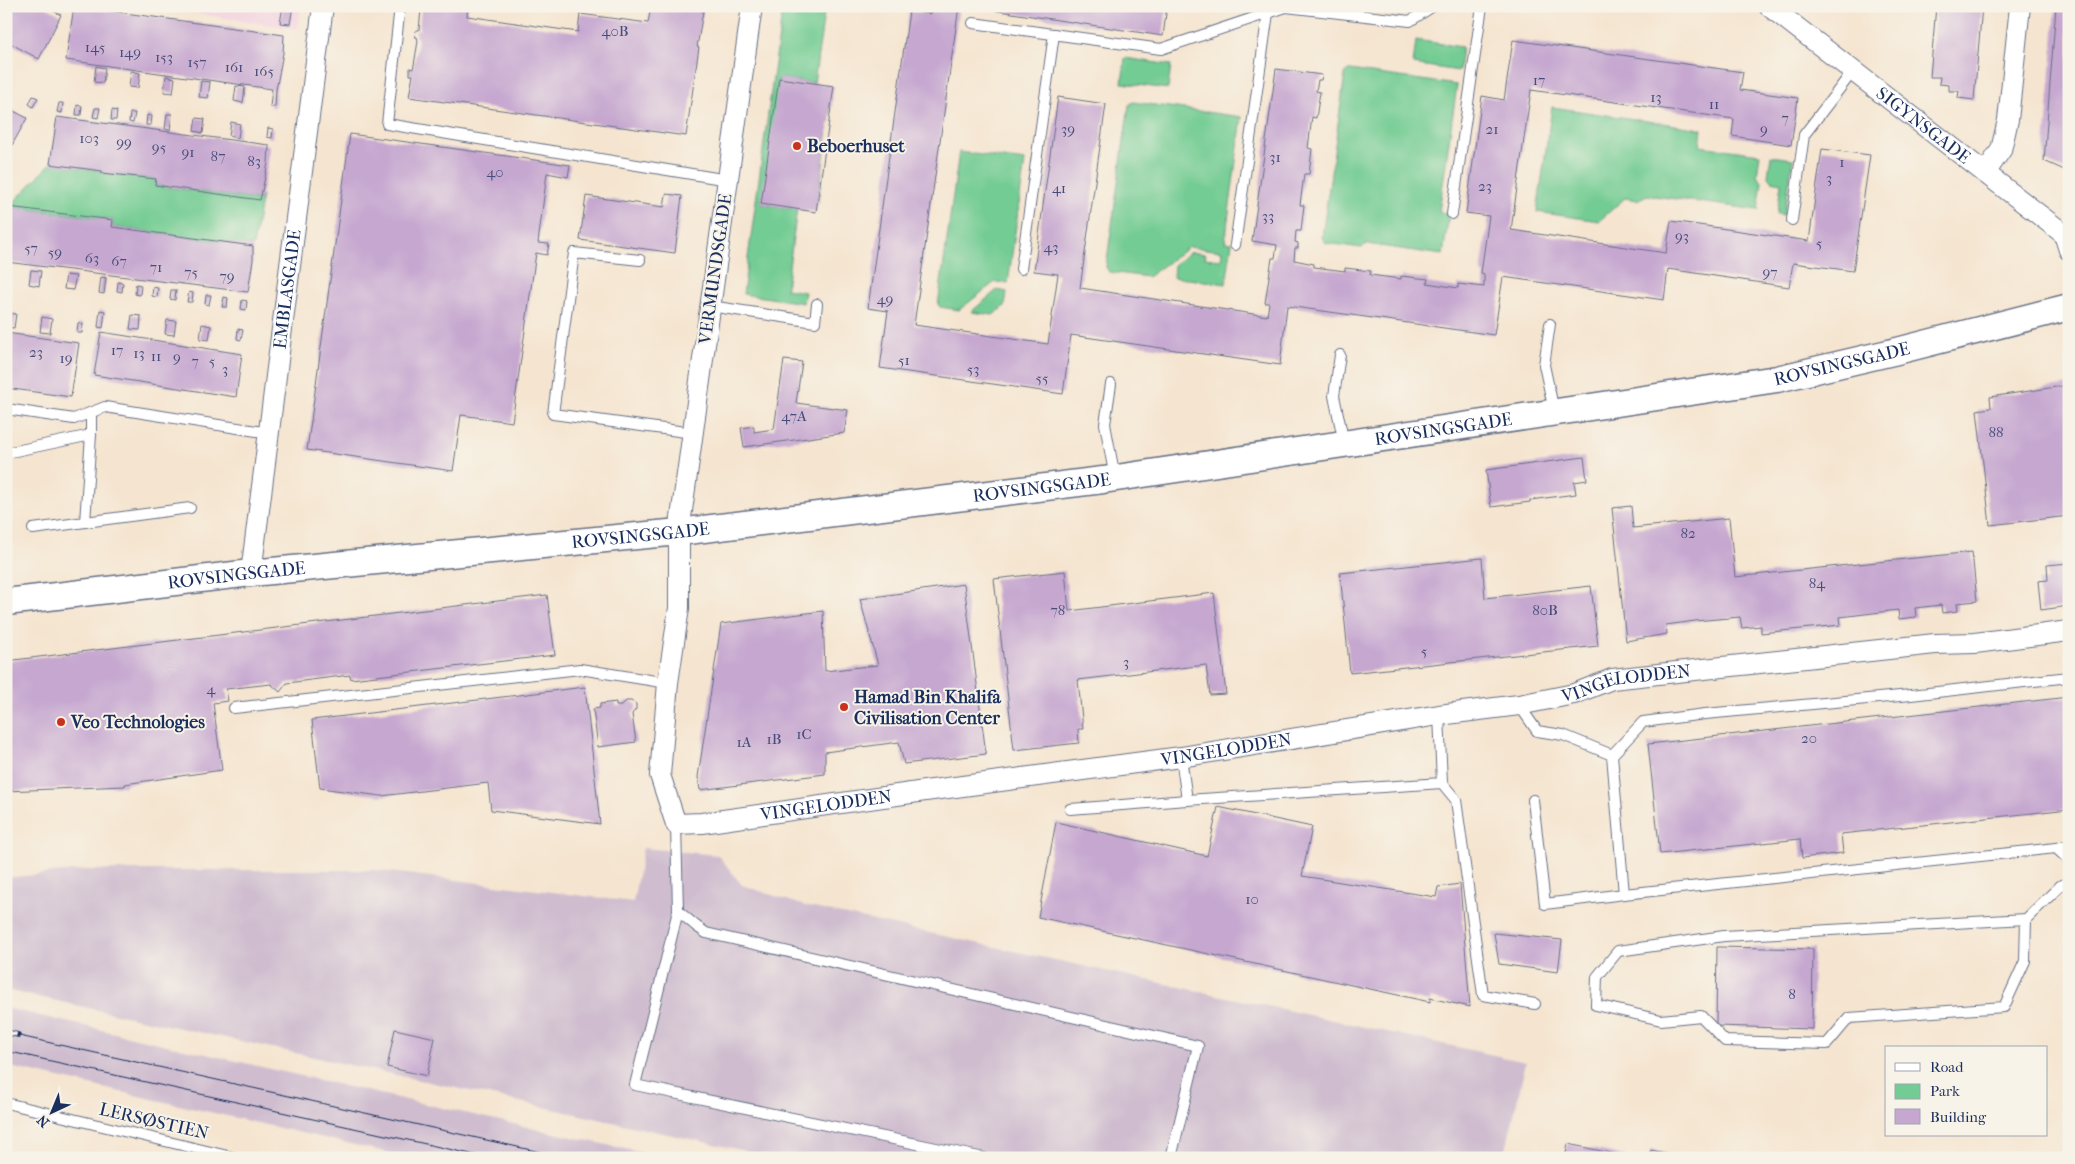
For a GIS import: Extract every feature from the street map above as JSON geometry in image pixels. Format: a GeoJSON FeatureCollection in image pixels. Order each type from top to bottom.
{"type":"FeatureCollection","features":[{"type":"Feature","properties":{"kind":"street","name":"EMBLASGADE"},"geometry":{"type":"LineString","coordinates":[[251,573],[323,6]]}},
{"type":"Feature","properties":{"kind":"street","name":"VERMUNDSGADE"},"geometry":{"type":"LineString","coordinates":[[679,532],[752,6]]}},
{"type":"Feature","properties":{"kind":"street","name":"SIGYNSGADE"},"geometry":{"type":"LineString","coordinates":[[1769,6],[2064,234],[2069,250]]}},
{"type":"Feature","properties":{"kind":"street"},"geometry":{"type":"LineString","coordinates":[[1985,173],[2001,150],[2008,120],[2020,6]]}},
{"type":"Feature","properties":{"kind":"street","name":"ROVSINGSGADE"},"geometry":{"type":"LineString","coordinates":[[6,602],[251,573],[679,532],[1115,479],[1777,378],[1897,351],[2069,307]]}},
{"type":"Feature","properties":{"kind":"street"},"geometry":{"type":"LineString","coordinates":[[676,824],[660,775],[668,683],[679,608],[679,532]]}},
{"type":"Feature","properties":{"kind":"street","name":"VINGELODDEN"},"geometry":{"type":"LineString","coordinates":[[676,824],[702,823],[1181,758],[1439,715],[1519,705],[1574,694],[1612,679],[1935,644],[1975,643],[2069,631]]}},
{"type":"Feature","properties":{"kind":"lane"},"geometry":{"type":"LineString","coordinates":[[400,6],[387,124],[728,180]]}},
{"type":"Feature","properties":{"kind":"lane"},"geometry":{"type":"LineString","coordinates":[[973,22],[1161,49],[1286,7],[1410,21],[1433,6]]}},
{"type":"Feature","properties":{"kind":"lane"},"geometry":{"type":"LineString","coordinates":[[1452,214],[1482,6]]}},
{"type":"Feature","properties":{"kind":"lane"},"geometry":{"type":"LineString","coordinates":[[1235,245],[1268,13]]}},
{"type":"Feature","properties":{"kind":"lane"},"geometry":{"type":"LineString","coordinates":[[1020,269],[1054,34]]}},
{"type":"Feature","properties":{"kind":"lane"},"geometry":{"type":"LineString","coordinates":[[1792,220],[1804,135],[1853,71]]}},
{"type":"Feature","properties":{"kind":"lane"},"geometry":{"type":"LineString","coordinates":[[640,260],[574,253],[553,414],[693,432]]}},
{"type":"Feature","properties":{"kind":"lane"},"geometry":{"type":"LineString","coordinates":[[710,306],[815,322],[817,304]]}},
{"type":"Feature","properties":{"kind":"lane"},"geometry":{"type":"LineString","coordinates":[[1550,324],[1544,366],[1554,412]]}},
{"type":"Feature","properties":{"kind":"lane"},"geometry":{"type":"LineString","coordinates":[[1340,355],[1334,396],[1344,444]]}},
{"type":"Feature","properties":{"kind":"lane"},"geometry":{"type":"LineString","coordinates":[[1111,384],[1105,424],[1115,479]]}},
{"type":"Feature","properties":{"kind":"lane"},"geometry":{"type":"LineString","coordinates":[[6,408],[74,419],[105,407],[269,433]]}},
{"type":"Feature","properties":{"kind":"lane"},"geometry":{"type":"LineString","coordinates":[[85,522],[91,413]]}},
{"type":"Feature","properties":{"kind":"lane"},"geometry":{"type":"LineString","coordinates":[[6,453],[91,435]]}},
{"type":"Feature","properties":{"kind":"lane"},"geometry":{"type":"LineString","coordinates":[[33,529],[190,508]]}},
{"type":"Feature","properties":{"kind":"lane"},"geometry":{"type":"LineString","coordinates":[[234,708],[580,669],[668,683]]}},
{"type":"Feature","properties":{"kind":"lane"},"geometry":{"type":"LineString","coordinates":[[1624,894],[1612,754],[1643,722],[1705,714],[1911,695],[2069,676]]}},
{"type":"Feature","properties":{"kind":"lane"},"geometry":{"type":"LineString","coordinates":[[1519,705],[1538,731],[1563,735],[1612,754]]}},
{"type":"Feature","properties":{"kind":"lane"},"geometry":{"type":"LineString","coordinates":[[1439,715],[1442,782],[1456,800],[1483,995],[1535,1004]]}},
{"type":"Feature","properties":{"kind":"lane"},"geometry":{"type":"LineString","coordinates":[[1181,758],[1187,800]]}},
{"type":"Feature","properties":{"kind":"lane"},"geometry":{"type":"LineString","coordinates":[[1070,809],[1442,782]]}},
{"type":"Feature","properties":{"kind":"lane"},"geometry":{"type":"LineString","coordinates":[[1533,800],[1545,904],[2056,848],[2069,845]]}},
{"type":"Feature","properties":{"kind":"lane"},"geometry":{"type":"LineString","coordinates":[[676,824],[678,911],[635,1085],[984,1158]]}},
{"type":"Feature","properties":{"kind":"lane"},"geometry":{"type":"LineString","coordinates":[[2056,848],[2069,860]]}},
{"type":"Feature","properties":{"kind":"lane"},"geometry":{"type":"LineString","coordinates":[[2026,919],[2025,961],[2004,1006],[1849,1018],[1827,1044],[1725,1041],[1701,1016],[1661,1020],[1596,1005],[1597,977],[1618,951],[1724,936],[2026,919],[2060,886],[2069,882]]}},
{"type":"Feature","properties":{"kind":"lane"},"geometry":{"type":"LineString","coordinates":[[678,911],[706,932],[1198,1046],[1171,1158]]}},
{"type":"Feature","properties":{"kind":"lane","name":"LERSØSTIEN"},"geometry":{"type":"LineString","coordinates":[[6,1103],[236,1158]]}},
{"type":"Feature","properties":{"kind":"shaded area"},"geometry":{"type":"Polygon","coordinates":[[[146,6],[301,6],[298,29],[146,6]]]}},
{"type":"Feature","properties":{"kind":"shaded area"},"geometry":{"type":"Polygon","coordinates":[[[643,848],[718,855],[742,885],[805,906],[1526,1062],[1504,1158],[778,1158],[6,990],[6,878],[83,870],[374,870],[633,902],[643,848]]]}},
{"type":"Feature","properties":{"kind":"shaded area"},"geometry":{"type":"Polygon","coordinates":[[[6,1008],[665,1158],[412,1158],[6,1066],[6,1008]]]}},
{"type":"Feature","properties":{"kind":"green space"},"geometry":{"type":"Polygon","coordinates":[[[783,6],[825,6],[814,83],[779,78],[777,90],[832,98],[818,202],[763,194],[761,204],[797,209],[786,289],[805,292],[803,303],[743,294],[783,6]]]}},
{"type":"Feature","properties":{"kind":"green space"},"geometry":{"type":"Polygon","coordinates":[[[1416,40],[1462,47],[1459,71],[1413,64],[1416,40]]]}},
{"type":"Feature","properties":{"kind":"green space"},"geometry":{"type":"Polygon","coordinates":[[[1125,58],[1171,65],[1168,89],[1122,83],[1125,58]]]}},
{"type":"Feature","properties":{"kind":"green space"},"geometry":{"type":"Polygon","coordinates":[[[1350,70],[1457,85],[1439,212],[1449,213],[1443,255],[1366,244],[1362,248],[1326,243],[1322,237],[1345,74],[1350,70]]]}},
{"type":"Feature","properties":{"kind":"green space"},"geometry":{"type":"Polygon","coordinates":[[[1133,102],[1242,117],[1225,242],[1232,243],[1226,284],[1173,277],[1174,265],[1190,252],[1206,254],[1205,258],[1221,260],[1222,251],[1189,247],[1148,277],[1109,272],[1106,267],[1129,105],[1133,102]]]}},
{"type":"Feature","properties":{"kind":"green space"},"geometry":{"type":"Polygon","coordinates":[[[1552,107],[1702,129],[1700,146],[1760,154],[1757,175],[1762,182],[1758,210],[1647,195],[1637,200],[1625,198],[1599,221],[1537,212],[1552,107]]]}},
{"type":"Feature","properties":{"kind":"green space"},"geometry":{"type":"Polygon","coordinates":[[[959,152],[1025,161],[1008,283],[995,282],[959,310],[938,305],[959,152]]]}},
{"type":"Feature","properties":{"kind":"green space"},"geometry":{"type":"Polygon","coordinates":[[[1771,156],[1793,159],[1784,215],[1777,214],[1781,183],[1772,181],[1768,176],[1771,156]]]}},
{"type":"Feature","properties":{"kind":"green space"},"geometry":{"type":"Polygon","coordinates":[[[50,164],[102,171],[102,173],[156,179],[155,185],[260,200],[262,195],[253,246],[112,227],[113,220],[9,207],[50,164]]]}},
{"type":"Feature","properties":{"kind":"green space"},"geometry":{"type":"Polygon","coordinates":[[[997,290],[1007,292],[1005,306],[993,315],[971,312],[997,290]]]}},
{"type":"Feature","properties":{"kind":"building"},"geometry":{"type":"Polygon","coordinates":[[[6,6],[44,6],[61,15],[39,59],[6,41],[6,6]]]}},
{"type":"Feature","properties":{"kind":"building"},"geometry":{"type":"Polygon","coordinates":[[[74,6],[284,35],[275,107],[270,107],[272,89],[66,60],[74,6]]]}},
{"type":"Feature","properties":{"kind":"building"},"geometry":{"type":"Polygon","coordinates":[[[283,6],[293,6],[290,24],[280,23],[283,6]]]}},
{"type":"Feature","properties":{"kind":"building"},"geometry":{"type":"Polygon","coordinates":[[[425,6],[468,6],[467,16],[578,32],[580,14],[648,23],[651,6],[704,6],[686,136],[409,97],[413,75],[410,75],[410,68],[413,69],[418,41],[417,37],[415,37],[416,30],[419,30],[421,9],[425,9],[425,6]]]}},
{"type":"Feature","properties":{"kind":"building"},"geometry":{"type":"Polygon","coordinates":[[[932,6],[959,6],[914,325],[1048,344],[1058,274],[1034,271],[1058,97],[1106,104],[1080,288],[1267,316],[1269,303],[1265,303],[1272,258],[1275,258],[1277,245],[1252,241],[1276,69],[1322,75],[1321,80],[1318,80],[1316,91],[1320,92],[1316,118],[1312,117],[1308,148],[1312,149],[1309,174],[1304,174],[1300,205],[1304,205],[1301,231],[1296,231],[1295,242],[1298,243],[1298,248],[1295,248],[1294,260],[1314,264],[1314,267],[1345,271],[1345,268],[1371,271],[1370,275],[1401,279],[1401,276],[1428,279],[1427,283],[1458,288],[1458,284],[1484,287],[1484,274],[1481,273],[1489,216],[1466,213],[1482,96],[1504,100],[1513,40],[1743,72],[1740,90],[1798,98],[1791,145],[1732,136],[1734,119],[1531,90],[1511,230],[1666,253],[1671,221],[1809,241],[1822,149],[1870,155],[1853,271],[1793,263],[1789,287],[1668,269],[1664,300],[1503,277],[1494,335],[1287,306],[1280,365],[1071,335],[1063,394],[880,368],[888,311],[868,308],[909,11],[931,14],[932,6]]]}},
{"type":"Feature","properties":{"kind":"building"},"geometry":{"type":"Polygon","coordinates":[[[966,6],[1167,6],[1163,36],[966,6]]]}},
{"type":"Feature","properties":{"kind":"building"},"geometry":{"type":"Polygon","coordinates":[[[1936,6],[1982,6],[1974,100],[1958,98],[1959,91],[1949,91],[1949,85],[1939,84],[1940,77],[1930,77],[1936,6]]]}},
{"type":"Feature","properties":{"kind":"building"},"geometry":{"type":"Polygon","coordinates":[[[2056,6],[2069,6],[2069,172],[2044,161],[2056,6]]]}},
{"type":"Feature","properties":{"kind":"building"},"geometry":{"type":"Polygon","coordinates":[[[96,66],[105,68],[103,83],[94,82],[96,66]]]}},
{"type":"Feature","properties":{"kind":"building"},"geometry":{"type":"Polygon","coordinates":[[[131,71],[140,73],[138,88],[129,87],[131,71]]]}},
{"type":"Feature","properties":{"kind":"building"},"geometry":{"type":"Polygon","coordinates":[[[166,76],[175,78],[173,93],[164,92],[166,76]]]}},
{"type":"Feature","properties":{"kind":"building","name":"Beboerhuset"},"geometry":{"type":"Polygon","coordinates":[[[779,78],[834,86],[816,212],[761,204],[779,78]]]}},
{"type":"Feature","properties":{"kind":"building"},"geometry":{"type":"Polygon","coordinates":[[[201,81],[210,82],[208,98],[199,97],[201,81]]]}},
{"type":"Feature","properties":{"kind":"building"},"geometry":{"type":"Polygon","coordinates":[[[236,86],[245,87],[243,103],[234,101],[236,86]]]}},
{"type":"Feature","properties":{"kind":"building"},"geometry":{"type":"Polygon","coordinates":[[[33,96],[38,98],[33,107],[29,104],[33,96]]]}},
{"type":"Feature","properties":{"kind":"building"},"geometry":{"type":"Polygon","coordinates":[[[59,103],[63,103],[62,113],[57,112],[59,103]]]}},
{"type":"Feature","properties":{"kind":"building"},"geometry":{"type":"Polygon","coordinates":[[[77,105],[82,106],[81,115],[76,115],[77,105]]]}},
{"type":"Feature","properties":{"kind":"building"},"geometry":{"type":"Polygon","coordinates":[[[6,107],[27,118],[6,156],[6,107]]]}},
{"type":"Feature","properties":{"kind":"building"},"geometry":{"type":"Polygon","coordinates":[[[95,108],[100,108],[98,118],[93,117],[95,108]]]}},
{"type":"Feature","properties":{"kind":"building"},"geometry":{"type":"Polygon","coordinates":[[[112,110],[117,111],[116,120],[111,120],[112,110]]]}},
{"type":"Feature","properties":{"kind":"building"},"geometry":{"type":"Polygon","coordinates":[[[130,113],[135,113],[133,123],[129,122],[130,113]]]}},
{"type":"Feature","properties":{"kind":"building"},"geometry":{"type":"Polygon","coordinates":[[[167,114],[172,114],[170,130],[165,129],[167,114]]]}},
{"type":"Feature","properties":{"kind":"building"},"geometry":{"type":"Polygon","coordinates":[[[147,115],[152,116],[151,125],[146,125],[147,115]]]}},
{"type":"Feature","properties":{"kind":"building"},"geometry":{"type":"Polygon","coordinates":[[[57,117],[269,145],[268,163],[260,200],[155,185],[156,179],[102,173],[102,171],[50,164],[57,117]]]}},
{"type":"Feature","properties":{"kind":"building"},"geometry":{"type":"Polygon","coordinates":[[[196,118],[205,119],[203,133],[194,131],[196,118]]]}},
{"type":"Feature","properties":{"kind":"building"},"geometry":{"type":"Polygon","coordinates":[[[231,122],[240,124],[238,138],[229,136],[231,122]]]}},
{"type":"Feature","properties":{"kind":"building"},"geometry":{"type":"Polygon","coordinates":[[[268,128],[273,129],[272,138],[267,137],[268,128]]]}},
{"type":"Feature","properties":{"kind":"building"},"geometry":{"type":"Polygon","coordinates":[[[350,134],[570,165],[568,177],[547,173],[538,243],[549,244],[547,255],[536,253],[512,422],[461,415],[453,471],[307,450],[350,134]]]}},
{"type":"Feature","properties":{"kind":"building"},"geometry":{"type":"Polygon","coordinates":[[[666,194],[682,196],[675,253],[580,240],[586,196],[664,207],[666,194]]]}},
{"type":"Feature","properties":{"kind":"building"},"geometry":{"type":"Polygon","coordinates":[[[9,207],[113,220],[112,227],[253,246],[253,260],[248,292],[6,262],[6,220],[9,207]]]}},
{"type":"Feature","properties":{"kind":"building"},"geometry":{"type":"Polygon","coordinates":[[[31,270],[41,271],[39,286],[29,284],[31,270]]]}},
{"type":"Feature","properties":{"kind":"building"},"geometry":{"type":"Polygon","coordinates":[[[66,275],[76,276],[73,290],[64,289],[66,275]]]}},
{"type":"Feature","properties":{"kind":"building"},"geometry":{"type":"Polygon","coordinates":[[[101,277],[106,278],[104,294],[99,293],[101,277]]]}},
{"type":"Feature","properties":{"kind":"building"},"geometry":{"type":"Polygon","coordinates":[[[118,282],[123,283],[122,292],[117,291],[118,282]]]}},
{"type":"Feature","properties":{"kind":"building"},"geometry":{"type":"Polygon","coordinates":[[[136,284],[141,285],[140,295],[135,294],[136,284]]]}},
{"type":"Feature","properties":{"kind":"building"},"geometry":{"type":"Polygon","coordinates":[[[153,287],[158,288],[157,297],[152,296],[153,287]]]}},
{"type":"Feature","properties":{"kind":"building"},"geometry":{"type":"Polygon","coordinates":[[[171,290],[176,290],[175,300],[170,299],[171,290]]]}},
{"type":"Feature","properties":{"kind":"building"},"geometry":{"type":"Polygon","coordinates":[[[189,292],[193,293],[192,302],[187,302],[189,292]]]}},
{"type":"Feature","properties":{"kind":"building"},"geometry":{"type":"Polygon","coordinates":[[[206,295],[211,295],[209,305],[205,304],[206,295]]]}},
{"type":"Feature","properties":{"kind":"building"},"geometry":{"type":"Polygon","coordinates":[[[224,297],[228,298],[227,307],[222,307],[224,297]]]}},
{"type":"Feature","properties":{"kind":"building"},"geometry":{"type":"Polygon","coordinates":[[[242,300],[247,301],[246,310],[241,309],[242,300]]]}},
{"type":"Feature","properties":{"kind":"building"},"geometry":{"type":"Polygon","coordinates":[[[100,310],[105,311],[103,328],[98,327],[100,310]]]}},
{"type":"Feature","properties":{"kind":"building"},"geometry":{"type":"Polygon","coordinates":[[[7,313],[16,314],[14,328],[6,327],[7,313]]]}},
{"type":"Feature","properties":{"kind":"building"},"geometry":{"type":"Polygon","coordinates":[[[132,315],[141,316],[140,330],[130,329],[132,315]]]}},
{"type":"Feature","properties":{"kind":"building"},"geometry":{"type":"Polygon","coordinates":[[[42,317],[52,319],[50,333],[40,332],[42,317]]]}},
{"type":"Feature","properties":{"kind":"building"},"geometry":{"type":"Polygon","coordinates":[[[167,320],[176,321],[174,335],[165,334],[167,320]]]}},
{"type":"Feature","properties":{"kind":"building"},"geometry":{"type":"Polygon","coordinates":[[[78,323],[83,324],[82,333],[77,333],[78,323]]]}},
{"type":"Feature","properties":{"kind":"building"},"geometry":{"type":"Polygon","coordinates":[[[202,324],[211,326],[209,340],[200,339],[202,324]]]}},
{"type":"Feature","properties":{"kind":"building"},"geometry":{"type":"Polygon","coordinates":[[[238,329],[243,330],[241,340],[237,339],[238,329]]]}},
{"type":"Feature","properties":{"kind":"building"},"geometry":{"type":"Polygon","coordinates":[[[101,332],[242,354],[236,397],[94,375],[101,332]]]}},
{"type":"Feature","properties":{"kind":"building"},"geometry":{"type":"Polygon","coordinates":[[[6,333],[79,343],[71,397],[6,388],[6,333]]]}},
{"type":"Feature","properties":{"kind":"building"},"geometry":{"type":"Polygon","coordinates":[[[784,360],[802,362],[796,403],[848,410],[844,433],[744,447],[741,428],[754,426],[754,432],[774,429],[784,360]]]}},
{"type":"Feature","properties":{"kind":"building"},"geometry":{"type":"Polygon","coordinates":[[[2069,385],[2069,516],[1990,525],[1977,410],[1991,408],[1990,397],[2069,385]]]}},
{"type":"Feature","properties":{"kind":"building"},"geometry":{"type":"Polygon","coordinates":[[[1584,457],[1587,480],[1574,482],[1576,494],[1491,507],[1486,470],[1584,457]]]}},
{"type":"Feature","properties":{"kind":"building"},"geometry":{"type":"Polygon","coordinates":[[[1631,506],[1633,528],[1729,518],[1735,577],[1972,552],[1977,601],[1957,603],[1958,611],[1942,613],[1941,605],[1915,608],[1916,617],[1899,619],[1898,610],[1840,617],[1841,625],[1761,633],[1761,626],[1742,628],[1740,617],[1695,621],[1666,625],[1667,634],[1626,641],[1612,508],[1631,506]]]}},
{"type":"Feature","properties":{"kind":"building"},"geometry":{"type":"Polygon","coordinates":[[[1482,558],[1485,598],[1591,586],[1598,646],[1350,673],[1340,573],[1482,558]]]}},
{"type":"Feature","properties":{"kind":"building"},"geometry":{"type":"Polygon","coordinates":[[[2069,563],[2069,606],[2041,610],[2038,581],[2048,580],[2047,565],[2069,563]]]}},
{"type":"Feature","properties":{"kind":"building"},"geometry":{"type":"Polygon","coordinates":[[[1065,571],[1069,611],[1214,593],[1226,694],[1210,695],[1206,665],[1078,680],[1083,729],[1078,729],[1079,743],[1014,750],[994,579],[1065,571]]]}},
{"type":"Feature","properties":{"kind":"building","name":"Hamad Bin Khalifa Civilisation Center"},"geometry":{"type":"Polygon","coordinates":[[[964,584],[986,754],[904,764],[899,742],[825,752],[825,774],[700,790],[698,777],[721,624],[823,611],[825,671],[878,665],[860,599],[964,584]]]}},
{"type":"Feature","properties":{"kind":"building"},"geometry":{"type":"Polygon","coordinates":[[[547,595],[555,655],[351,679],[350,675],[287,683],[280,692],[271,684],[226,689],[228,701],[213,703],[222,770],[125,784],[125,786],[6,791],[6,661],[547,595]]]}},
{"type":"Feature","properties":{"kind":"building"},"geometry":{"type":"Polygon","coordinates":[[[585,687],[600,824],[491,810],[488,783],[381,796],[320,788],[312,720],[585,687]]]}},
{"type":"Feature","properties":{"kind":"building"},"geometry":{"type":"Polygon","coordinates":[[[2069,697],[2069,809],[1841,834],[1843,853],[1802,858],[1800,839],[1660,854],[1648,744],[2069,697]]]}},
{"type":"Feature","properties":{"kind":"building"},"geometry":{"type":"Polygon","coordinates":[[[626,701],[636,704],[636,709],[632,714],[636,742],[598,747],[593,709],[600,708],[600,704],[616,702],[616,706],[621,706],[626,701]]]}},
{"type":"Feature","properties":{"kind":"building"},"geometry":{"type":"Polygon","coordinates":[[[1218,807],[1312,827],[1302,876],[1436,897],[1438,887],[1460,884],[1470,1007],[1430,998],[1430,1002],[1038,917],[1056,822],[1207,856],[1218,807]]]}},
{"type":"Feature","properties":{"kind":"building"},"geometry":{"type":"Polygon","coordinates":[[[1494,933],[1562,940],[1558,972],[1499,964],[1494,933]]]}},
{"type":"Feature","properties":{"kind":"building"},"geometry":{"type":"Polygon","coordinates":[[[1717,947],[1813,949],[1812,1029],[1716,1026],[1717,947]]]}},
{"type":"Feature","properties":{"kind":"building"},"geometry":{"type":"Polygon","coordinates":[[[395,1029],[435,1038],[427,1076],[387,1067],[395,1029]]]}},
{"type":"Feature","properties":{"kind":"building"},"geometry":{"type":"Polygon","coordinates":[[[1568,1144],[1625,1156],[1625,1158],[1565,1158],[1568,1144]]]}},
{"type":"Feature","properties":{"kind":"building"},"geometry":{"type":"Polygon","coordinates":[[[1651,1150],[1683,1157],[1683,1158],[1649,1158],[1651,1150]]]}},
{"type":"Feature","properties":{"kind":"tram line"},"geometry":{"type":"LineString","coordinates":[[6,1033],[567,1158]]}},
{"type":"Feature","properties":{"kind":"tram line"},"geometry":{"type":"LineString","coordinates":[[6,1051],[489,1158]]}},
{"type":"Feature","properties":{"kind":"railway"},"geometry":{"type":"LineString","coordinates":[[6,1032],[18,1035]]}},
{"type":"Feature","properties":{"kind":"place","name":"Beboerhuset"},"geometry":{"type":"Point","coordinates":[797,146]}},
{"type":"Feature","properties":{"kind":"place","name":"Hamad Bin Khalifa Civilisation Center"},"geometry":{"type":"Point","coordinates":[844,707]}},
{"type":"Feature","properties":{"kind":"place","name":"Veo Technologies"},"geometry":{"type":"Point","coordinates":[61,722]}}]}
